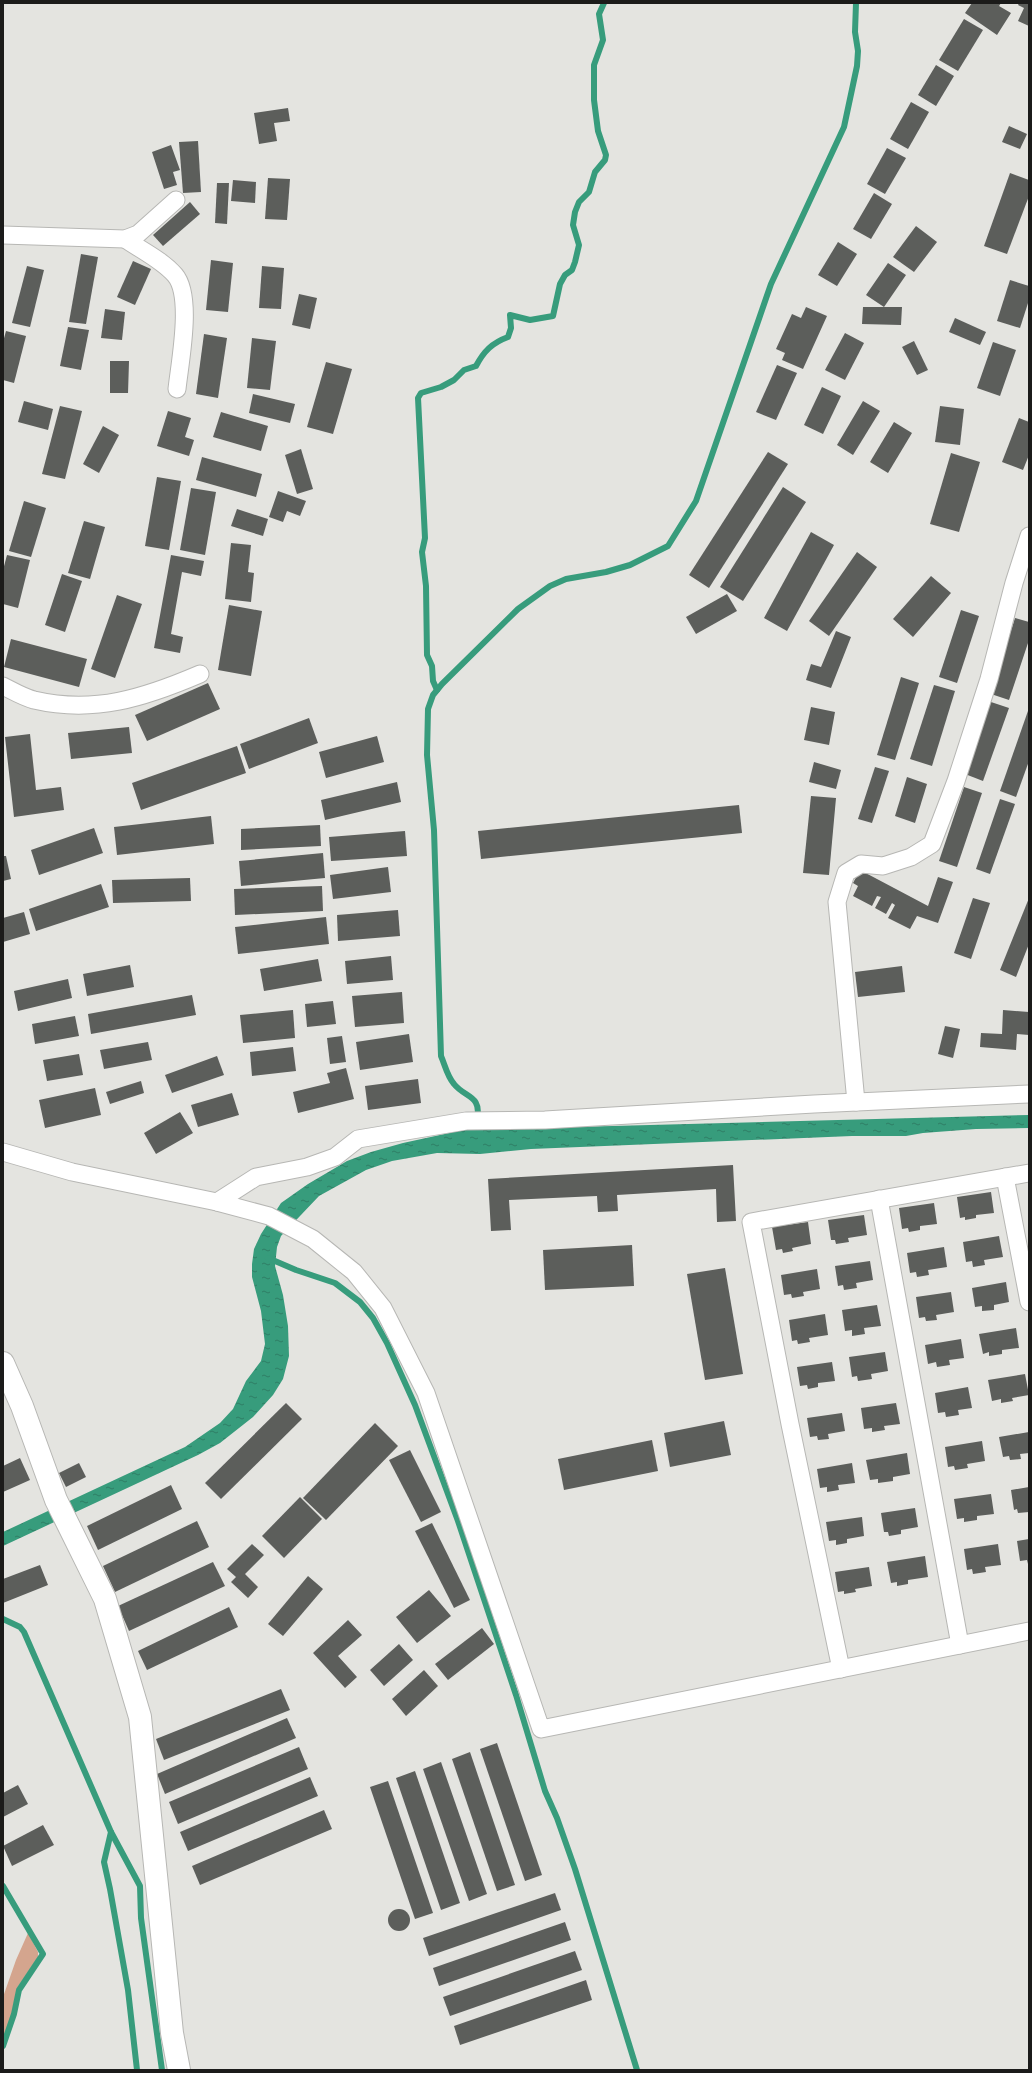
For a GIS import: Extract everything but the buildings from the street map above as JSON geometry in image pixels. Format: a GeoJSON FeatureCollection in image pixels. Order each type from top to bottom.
{"type":"FeatureCollection","features":[{"type":"Feature","properties":{"kind":"street"},"geometry":{"type":"LineString","coordinates":[[3,235],[125,240],[138,234],[176,200]]}},
{"type":"Feature","properties":{"kind":"street"},"geometry":{"type":"LineString","coordinates":[[125,240],[157,260],[175,275],[183,292],[185,309],[177,389]]}},
{"type":"Feature","properties":{"kind":"street"},"geometry":{"type":"LineString","coordinates":[[856,1102],[837,902],[846,873],[861,864],[883,866],[911,857],[932,844],[956,781],[989,679],[1014,583],[1029,536]]}},
{"type":"Feature","properties":{"kind":"street"},"geometry":{"type":"LineString","coordinates":[[3,686],[32,700],[73,707],[105,705],[162,690],[200,674]]}},
{"type":"Feature","properties":{"kind":"street"},"geometry":{"type":"LineString","coordinates":[[217,1202],[256,1177],[307,1167],[335,1157],[358,1139],[466,1121],[545,1120],[856,1102],[1029,1094]]}},
{"type":"Feature","properties":{"kind":"street"},"geometry":{"type":"LineString","coordinates":[[3,1152],[72,1172],[217,1202],[269,1216],[313,1239],[354,1272],[383,1308],[423,1386],[541,1729],[1029,1631]]}},
{"type":"Feature","properties":{"kind":"street"},"geometry":{"type":"LineString","coordinates":[[841,1669],[790,1424],[751,1222],[1029,1173]]}},
{"type":"Feature","properties":{"kind":"street"},"geometry":{"type":"LineString","coordinates":[[1005,1177],[1029,1302]]}},
{"type":"Feature","properties":{"kind":"street"},"geometry":{"type":"LineString","coordinates":[[879,1199],[960,1645]]}},
{"type":"Feature","properties":{"kind":"street"},"geometry":{"type":"LineString","coordinates":[[3,1363],[22,1406],[56,1500],[69,1529],[105,1599],[140,1717],[172,2033],[179,2070]]}},
{"type":"Feature","properties":{"kind":"shaded area"},"geometry":{"type":"Polygon","coordinates":[[[28,1933],[38,1952],[38,1957],[17,1988],[12,2013],[3,2039],[3,1997],[16,1960],[28,1933]]]}},
{"type":"Feature","properties":{"kind":"water"},"geometry":{"type":"Polygon","coordinates":[[[1029,1115],[1029,1128],[976,1129],[923,1133],[906,1136],[852,1136],[531,1149],[480,1154],[437,1153],[392,1161],[366,1170],[319,1196],[281,1236],[277,1247],[275,1266],[283,1295],[288,1326],[289,1356],[283,1379],[273,1395],[253,1417],[220,1443],[198,1455],[3,1546],[3,1532],[185,1447],[220,1423],[233,1409],[246,1381],[261,1361],[265,1344],[261,1311],[252,1277],[254,1249],[261,1234],[281,1203],[308,1184],[347,1161],[371,1152],[403,1143],[463,1130],[1029,1115]]]}},
{"type":"Feature","properties":{"kind":"waterway"},"geometry":{"type":"LineString","coordinates":[[437,690],[433,681],[432,666],[427,655],[426,586],[422,552],[425,538],[418,398],[421,393],[441,387],[454,380],[464,370],[476,366],[489,348],[508,337],[511,328],[510,315],[530,320],[553,316],[560,284],[565,275],[572,270],[579,245],[573,225],[575,212],[579,202],[589,192],[595,172],[605,160],[606,155],[598,131],[594,100],[594,65],[603,40],[599,14],[604,3]]}},
{"type":"Feature","properties":{"kind":"waterway"},"geometry":{"type":"LineString","coordinates":[[477,1119],[478,1111],[475,1101],[458,1089],[448,1074],[441,1056],[434,830],[427,755],[428,709],[433,695],[442,684],[518,609],[550,586],[566,579],[606,572],[630,565],[668,546],[696,501],[771,284],[844,127],[857,66],[858,51],[855,32],[856,3]]}},
{"type":"Feature","properties":{"kind":"waterway"},"geometry":{"type":"LineString","coordinates":[[268,1258],[296,1270],[335,1283],[360,1302],[373,1318],[387,1343],[415,1405],[458,1521],[516,1695],[545,1791],[557,1818],[575,1869],[637,2070]]}},
{"type":"Feature","properties":{"kind":"waterway"},"geometry":{"type":"LineString","coordinates":[[3,1619],[20,1627],[24,1632],[111,1832],[104,1862],[128,1990],[137,2070]]}},
{"type":"Feature","properties":{"kind":"waterway"},"geometry":{"type":"LineString","coordinates":[[111,1832],[140,1886],[141,1918],[162,2070]]}},
{"type":"Feature","properties":{"kind":"waterway"},"geometry":{"type":"LineString","coordinates":[[3,1886],[43,1954],[19,1990],[14,2014],[3,2046]]}}]}
